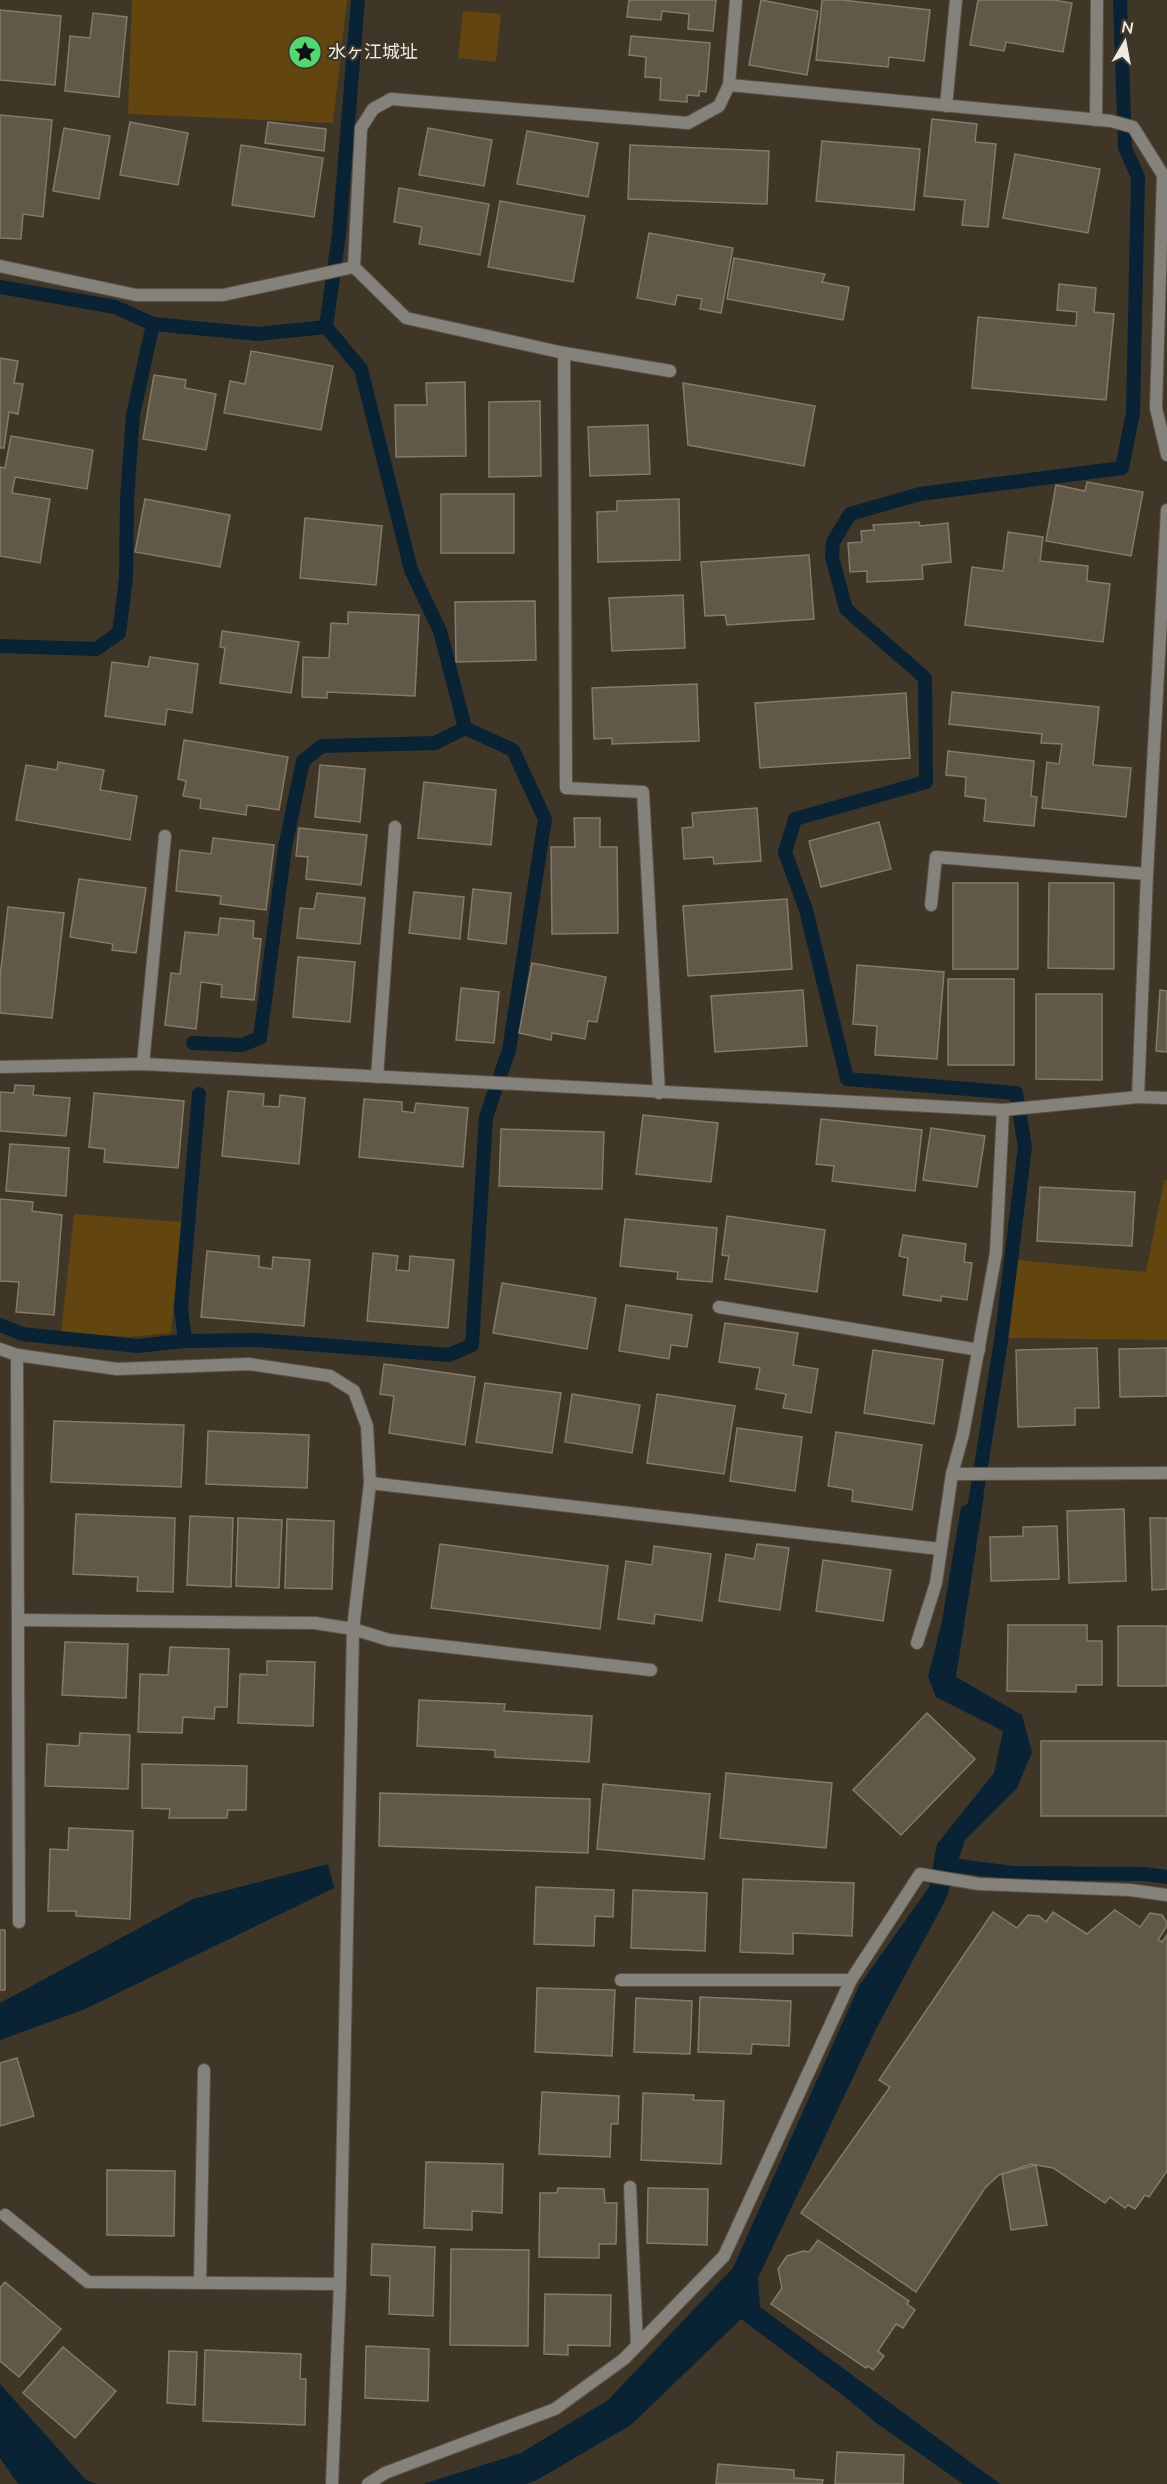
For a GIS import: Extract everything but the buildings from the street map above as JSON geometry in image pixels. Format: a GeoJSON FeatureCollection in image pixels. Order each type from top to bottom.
{"type":"FeatureCollection","features":[{"type":"Feature","properties":{"kind":"street"},"geometry":{"type":"LineString","coordinates":[[349,268],[361,128],[373,109],[391,99],[688,123],[719,106],[729,85],[736,0]]}},
{"type":"Feature","properties":{"kind":"street"},"geometry":{"type":"LineString","coordinates":[[946,106],[956,0]]}},
{"type":"Feature","properties":{"kind":"street"},"geometry":{"type":"LineString","coordinates":[[1096,120],[1097,0]]}},
{"type":"Feature","properties":{"kind":"street"},"geometry":{"type":"LineString","coordinates":[[729,85],[1111,121],[1133,127],[1165,174],[1156,408],[1167,455]]}},
{"type":"Feature","properties":{"kind":"street"},"geometry":{"type":"LineString","coordinates":[[0,266],[136,295],[223,295],[349,268]]}},
{"type":"Feature","properties":{"kind":"street"},"geometry":{"type":"LineString","coordinates":[[349,268],[406,318],[564,353],[670,371]]}},
{"type":"Feature","properties":{"kind":"street"},"geometry":{"type":"LineString","coordinates":[[564,353],[566,788],[643,792],[659,1093]]}},
{"type":"Feature","properties":{"kind":"street"},"geometry":{"type":"LineString","coordinates":[[1138,1097],[1147,874],[1167,510]]}},
{"type":"Feature","properties":{"kind":"street"},"geometry":{"type":"LineString","coordinates":[[377,1077],[395,827]]}},
{"type":"Feature","properties":{"kind":"street"},"geometry":{"type":"LineString","coordinates":[[142,1064],[165,836]]}},
{"type":"Feature","properties":{"kind":"street"},"geometry":{"type":"LineString","coordinates":[[932,905],[936,857],[1147,874]]}},
{"type":"Feature","properties":{"kind":"street"},"geometry":{"type":"LineString","coordinates":[[0,1067],[142,1064],[1006,1110],[1138,1097],[1167,1098]]}},
{"type":"Feature","properties":{"kind":"street"},"geometry":{"type":"LineString","coordinates":[[916,1643],[936,1583],[952,1474],[963,1434],[996,1253],[1006,1110]]}},
{"type":"Feature","properties":{"kind":"street"},"geometry":{"type":"LineString","coordinates":[[719,1307],[979,1350]]}},
{"type":"Feature","properties":{"kind":"street"},"geometry":{"type":"LineString","coordinates":[[0,1349],[17,1355],[117,1369],[249,1364],[330,1376],[354,1391],[367,1426],[370,1483],[353,1629],[340,2284],[332,2484]]}},
{"type":"Feature","properties":{"kind":"street"},"geometry":{"type":"LineString","coordinates":[[17,1355],[19,1922]]}},
{"type":"Feature","properties":{"kind":"street"},"geometry":{"type":"LineString","coordinates":[[952,1474],[992,1476],[1167,1473]]}},
{"type":"Feature","properties":{"kind":"street"},"geometry":{"type":"LineString","coordinates":[[370,1483],[940,1549]]}},
{"type":"Feature","properties":{"kind":"street"},"geometry":{"type":"LineString","coordinates":[[18,1620],[315,1623],[353,1629],[388,1640],[651,1670]]}},
{"type":"Feature","properties":{"kind":"street"},"geometry":{"type":"LineString","coordinates":[[368,2484],[385,2473],[555,2409],[624,2359],[724,2256],[851,1980],[920,1874],[979,1884],[1130,1890],[1167,1895]]}},
{"type":"Feature","properties":{"kind":"street"},"geometry":{"type":"LineString","coordinates":[[621,1980],[851,1980]]}},
{"type":"Feature","properties":{"kind":"street"},"geometry":{"type":"LineString","coordinates":[[200,2283],[204,2070]]}},
{"type":"Feature","properties":{"kind":"street"},"geometry":{"type":"LineString","coordinates":[[630,2187],[637,2345]]}},
{"type":"Feature","properties":{"kind":"street"},"geometry":{"type":"LineString","coordinates":[[5,2215],[88,2282],[340,2284]]}},
{"type":"Feature","properties":{"kind":"shaded area"},"geometry":{"type":"Polygon","coordinates":[[[132,0],[347,0],[333,123],[128,114],[132,0]]]}},
{"type":"Feature","properties":{"kind":"shaded area"},"geometry":{"type":"Polygon","coordinates":[[[463,11],[501,14],[496,62],[458,58],[463,11]]]}},
{"type":"Feature","properties":{"kind":"shaded area"},"geometry":{"type":"Polygon","coordinates":[[[1164,1180],[1167,1180],[1167,1340],[1008,1338],[1018,1260],[1146,1272],[1164,1180]]]}},
{"type":"Feature","properties":{"kind":"shaded area"},"geometry":{"type":"Polygon","coordinates":[[[74,1214],[181,1222],[171,1333],[129,1337],[61,1332],[74,1214]]]}},
{"type":"Feature","properties":{"kind":"water"},"geometry":{"type":"Polygon","coordinates":[[[984,1496],[956,1677],[1022,1715],[1032,1752],[1017,1788],[965,1840],[946,1899],[876,2029],[758,2278],[760,2307],[1000,2484],[963,2484],[875,2422],[741,2319],[631,2425],[537,2480],[526,2484],[423,2484],[521,2453],[608,2400],[733,2268],[859,1986],[929,1887],[937,1844],[994,1773],[1003,1731],[936,1697],[928,1677],[942,1621],[961,1507],[984,1496]]]}},
{"type":"Feature","properties":{"kind":"water"},"geometry":{"type":"Polygon","coordinates":[[[328,1864],[334,1888],[83,2010],[0,2040],[0,2003],[193,1899],[328,1864]]]}},
{"type":"Feature","properties":{"kind":"water"},"geometry":{"type":"Polygon","coordinates":[[[0,2384],[86,2480],[97,2484],[18,2484],[0,2458],[0,2384]]]}},
{"type":"Feature","properties":{"kind":"waterway"},"geometry":{"type":"LineString","coordinates":[[358,0],[339,234],[326,327],[361,369],[411,570],[440,631],[465,728]]}},
{"type":"Feature","properties":{"kind":"waterway"},"geometry":{"type":"LineString","coordinates":[[973,1516],[1001,1341],[1025,1147],[1016,1093],[847,1079],[806,910],[785,852],[795,819],[926,782],[925,678],[846,609],[832,557],[833,542],[850,514],[920,494],[1122,468],[1133,413],[1138,177],[1125,148],[1120,0]]}},
{"type":"Feature","properties":{"kind":"waterway"},"geometry":{"type":"LineString","coordinates":[[0,287],[115,307],[153,324],[258,334],[326,327]]}},
{"type":"Feature","properties":{"kind":"waterway"},"geometry":{"type":"LineString","coordinates":[[0,646],[96,649],[119,633],[126,578],[127,499],[133,415],[153,324]]}},
{"type":"Feature","properties":{"kind":"waterway"},"geometry":{"type":"LineString","coordinates":[[193,1043],[242,1045],[260,1038],[285,847],[303,761],[322,746],[435,743],[465,728]]}},
{"type":"Feature","properties":{"kind":"waterway"},"geometry":{"type":"LineString","coordinates":[[0,1325],[22,1334],[137,1346],[185,1341],[256,1340],[449,1355],[472,1345],[486,1117],[509,1050],[545,819],[513,750],[465,728]]}},
{"type":"Feature","properties":{"kind":"waterway"},"geometry":{"type":"LineString","coordinates":[[185,1341],[181,1309],[199,1094]]}},
{"type":"Feature","properties":{"kind":"waterway"},"geometry":{"type":"LineString","coordinates":[[951,1865],[1013,1873],[1145,1874],[1167,1877]]}},
{"type":"Feature","properties":{"kind":"place","name":"水ヶ江城址"},"geometry":{"type":"Point","coordinates":[305,52]}}]}
